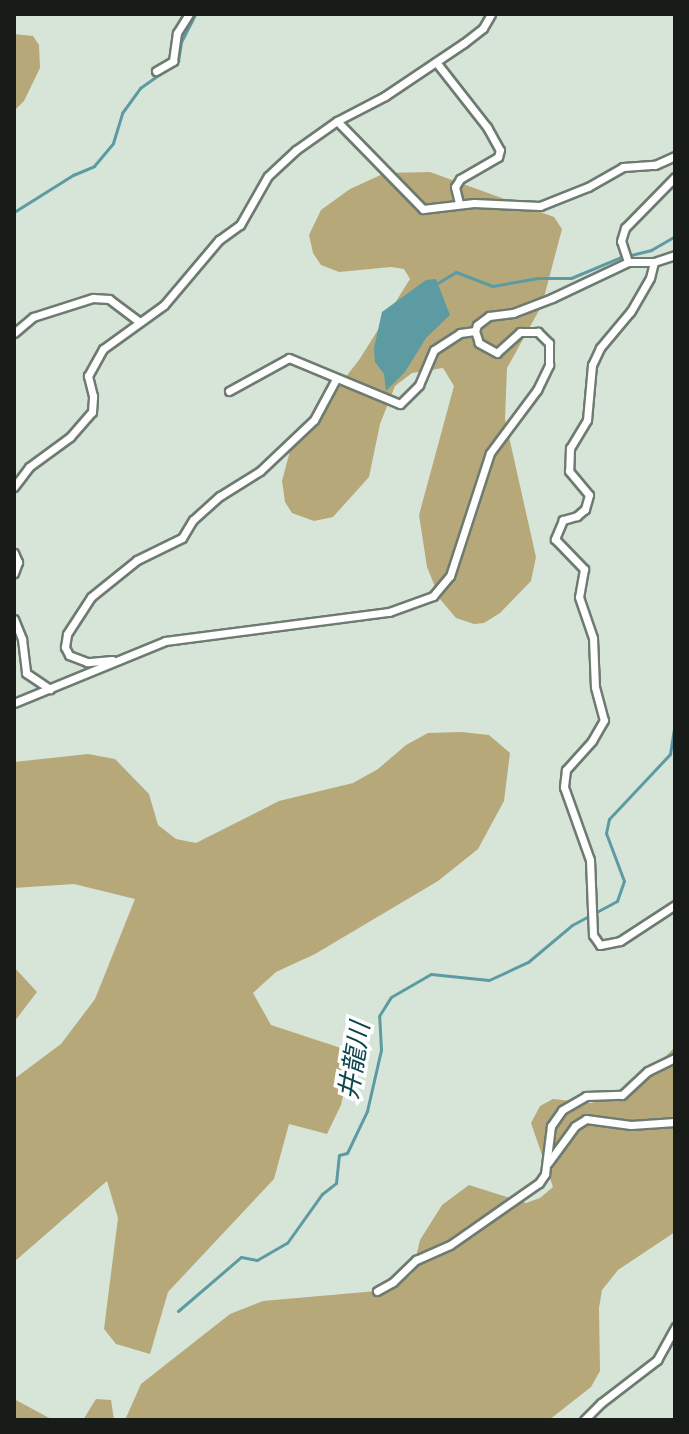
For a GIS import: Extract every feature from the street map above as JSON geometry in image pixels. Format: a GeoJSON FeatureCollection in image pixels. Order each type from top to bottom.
{"type":"FeatureCollection","features":[{"type":"Feature","properties":{"kind":"street"},"geometry":{"type":"LineString","coordinates":[[156,71],[173,61],[177,33],[189,14]]}},
{"type":"Feature","properties":{"kind":"street"},"geometry":{"type":"LineString","coordinates":[[14,487],[29,467],[70,437],[92,412],[93,396],[88,376],[103,349],[164,305],[219,240],[240,225],[268,176],[296,150],[337,121],[436,62],[483,28],[491,14]]}},
{"type":"Feature","properties":{"kind":"street"},"geometry":{"type":"LineString","coordinates":[[436,62],[500,150],[498,157],[460,179],[455,187],[459,203]]}},
{"type":"Feature","properties":{"kind":"street"},"geometry":{"type":"LineString","coordinates":[[337,121],[418,207],[430,209],[459,203],[540,206],[588,187],[623,167],[655,165],[675,156]]}},
{"type":"Feature","properties":{"kind":"street"},"geometry":{"type":"LineString","coordinates":[[628,262],[621,241],[625,228],[675,177]]}},
{"type":"Feature","properties":{"kind":"street"},"geometry":{"type":"LineString","coordinates":[[229,391],[289,358],[400,404],[419,385],[434,350],[460,333],[475,331],[489,316],[513,313],[552,298],[628,262],[654,262],[675,255]]}},
{"type":"Feature","properties":{"kind":"street"},"geometry":{"type":"LineString","coordinates":[[654,262],[650,278],[630,312],[600,348],[592,365],[587,420],[570,448],[569,471],[589,495],[585,509],[577,516],[563,520],[555,539],[584,569],[579,597],[593,638],[595,687],[604,720],[592,741],[566,770],[564,787],[590,860],[593,935],[600,945],[620,941],[675,905]]}},
{"type":"Feature","properties":{"kind":"street"},"geometry":{"type":"LineString","coordinates":[[14,333],[33,317],[93,298],[109,299],[138,321]]}},
{"type":"Feature","properties":{"kind":"street"},"geometry":{"type":"LineString","coordinates":[[14,703],[165,641],[389,612],[433,596],[450,576],[490,453],[537,390],[549,365],[549,343],[538,332],[520,332],[497,353],[479,343],[475,331]]}},
{"type":"Feature","properties":{"kind":"street"},"geometry":{"type":"LineString","coordinates":[[113,660],[87,662],[73,657],[65,647],[67,634],[91,597],[137,560],[182,538],[193,520],[220,496],[260,471],[314,420],[336,379]]}},
{"type":"Feature","properties":{"kind":"street"},"geometry":{"type":"LineString","coordinates":[[14,553],[18,562],[14,573]]}},
{"type":"Feature","properties":{"kind":"street"},"geometry":{"type":"LineString","coordinates":[[14,619],[22,639],[26,673],[51,689]]}},
{"type":"Feature","properties":{"kind":"street"},"geometry":{"type":"LineString","coordinates":[[14,692],[29,696]]}},
{"type":"Feature","properties":{"kind":"street"},"geometry":{"type":"LineString","coordinates":[[547,1165],[551,1126],[562,1110],[586,1096],[622,1095],[648,1071],[675,1058]]}},
{"type":"Feature","properties":{"kind":"street"},"geometry":{"type":"LineString","coordinates":[[377,1291],[393,1282],[416,1260],[450,1245],[527,1193],[539,1183],[547,1165],[575,1126],[586,1119],[631,1125],[675,1122]]}},
{"type":"Feature","properties":{"kind":"street"},"geometry":{"type":"LineString","coordinates":[[584,1420],[657,1360],[675,1327]]}},
{"type":"Feature","properties":{"kind":"shaded area"},"geometry":{"type":"Polygon","coordinates":[[[14,34],[33,36],[39,45],[40,68],[24,101],[14,111],[14,34]]]}},
{"type":"Feature","properties":{"kind":"shaded area"},"geometry":{"type":"Polygon","coordinates":[[[430,172],[554,217],[562,229],[542,305],[507,368],[505,419],[536,557],[531,581],[500,613],[484,623],[474,624],[456,618],[440,599],[427,567],[419,515],[454,386],[443,368],[412,373],[395,386],[380,424],[369,477],[333,517],[314,521],[292,513],[285,502],[282,481],[291,447],[359,360],[410,279],[404,269],[391,267],[339,272],[321,265],[313,253],[309,235],[321,210],[350,189],[385,173],[430,172]]]}},
{"type":"Feature","properties":{"kind":"shaded area"},"geometry":{"type":"Polygon","coordinates":[[[428,733],[489,735],[510,753],[504,801],[478,849],[438,881],[315,954],[276,972],[253,993],[271,1025],[353,1052],[341,1105],[327,1134],[289,1124],[274,1179],[168,1292],[150,1354],[116,1344],[104,1329],[118,1218],[107,1181],[14,1262],[14,1079],[61,1044],[95,999],[135,899],[74,884],[14,888],[14,762],[88,754],[115,759],[149,794],[158,825],[176,839],[196,843],[279,801],[353,783],[428,733]]]}},
{"type":"Feature","properties":{"kind":"shaded area"},"geometry":{"type":"Polygon","coordinates":[[[14,967],[37,992],[14,1022],[14,967]]]}},
{"type":"Feature","properties":{"kind":"shaded area"},"geometry":{"type":"Polygon","coordinates":[[[675,1047],[675,1232],[618,1270],[602,1290],[599,1308],[600,1371],[591,1387],[549,1420],[125,1420],[141,1384],[230,1314],[263,1301],[388,1290],[399,1284],[412,1274],[420,1240],[442,1205],[469,1185],[526,1203],[540,1198],[553,1187],[531,1123],[540,1106],[553,1099],[591,1103],[610,1098],[639,1083],[675,1047]]]}},
{"type":"Feature","properties":{"kind":"shaded area"},"geometry":{"type":"Polygon","coordinates":[[[14,1399],[53,1420],[14,1420],[14,1399]]]}},
{"type":"Feature","properties":{"kind":"shaded area"},"geometry":{"type":"Polygon","coordinates":[[[96,1399],[111,1400],[114,1420],[83,1420],[96,1399]]]}},
{"type":"Feature","properties":{"kind":"water"},"geometry":{"type":"Polygon","coordinates":[[[436,279],[450,315],[426,338],[405,372],[386,391],[384,374],[375,362],[374,348],[382,312],[426,280],[436,279]]]}},
{"type":"Feature","properties":{"kind":"waterway"},"geometry":{"type":"LineString","coordinates":[[14,212],[73,175],[94,166],[113,143],[122,113],[140,88],[178,61],[181,42],[195,14]]}},
{"type":"Feature","properties":{"kind":"waterway"},"geometry":{"type":"LineString","coordinates":[[631,255],[651,250],[675,236]]}},
{"type":"Feature","properties":{"kind":"waterway"},"geometry":{"type":"LineString","coordinates":[[436,284],[456,272],[492,286],[538,278],[571,278],[621,257]]}},
{"type":"Feature","properties":{"kind":"waterway","name":"井龍川"},"geometry":{"type":"LineString","coordinates":[[178,1311],[241,1257],[257,1260],[287,1243],[322,1194],[336,1183],[339,1155],[347,1153],[367,1111],[381,1050],[379,1016],[391,997],[431,974],[489,980],[528,962],[572,925],[617,901],[624,881],[606,833],[609,819],[670,754],[675,723]]}}]}
